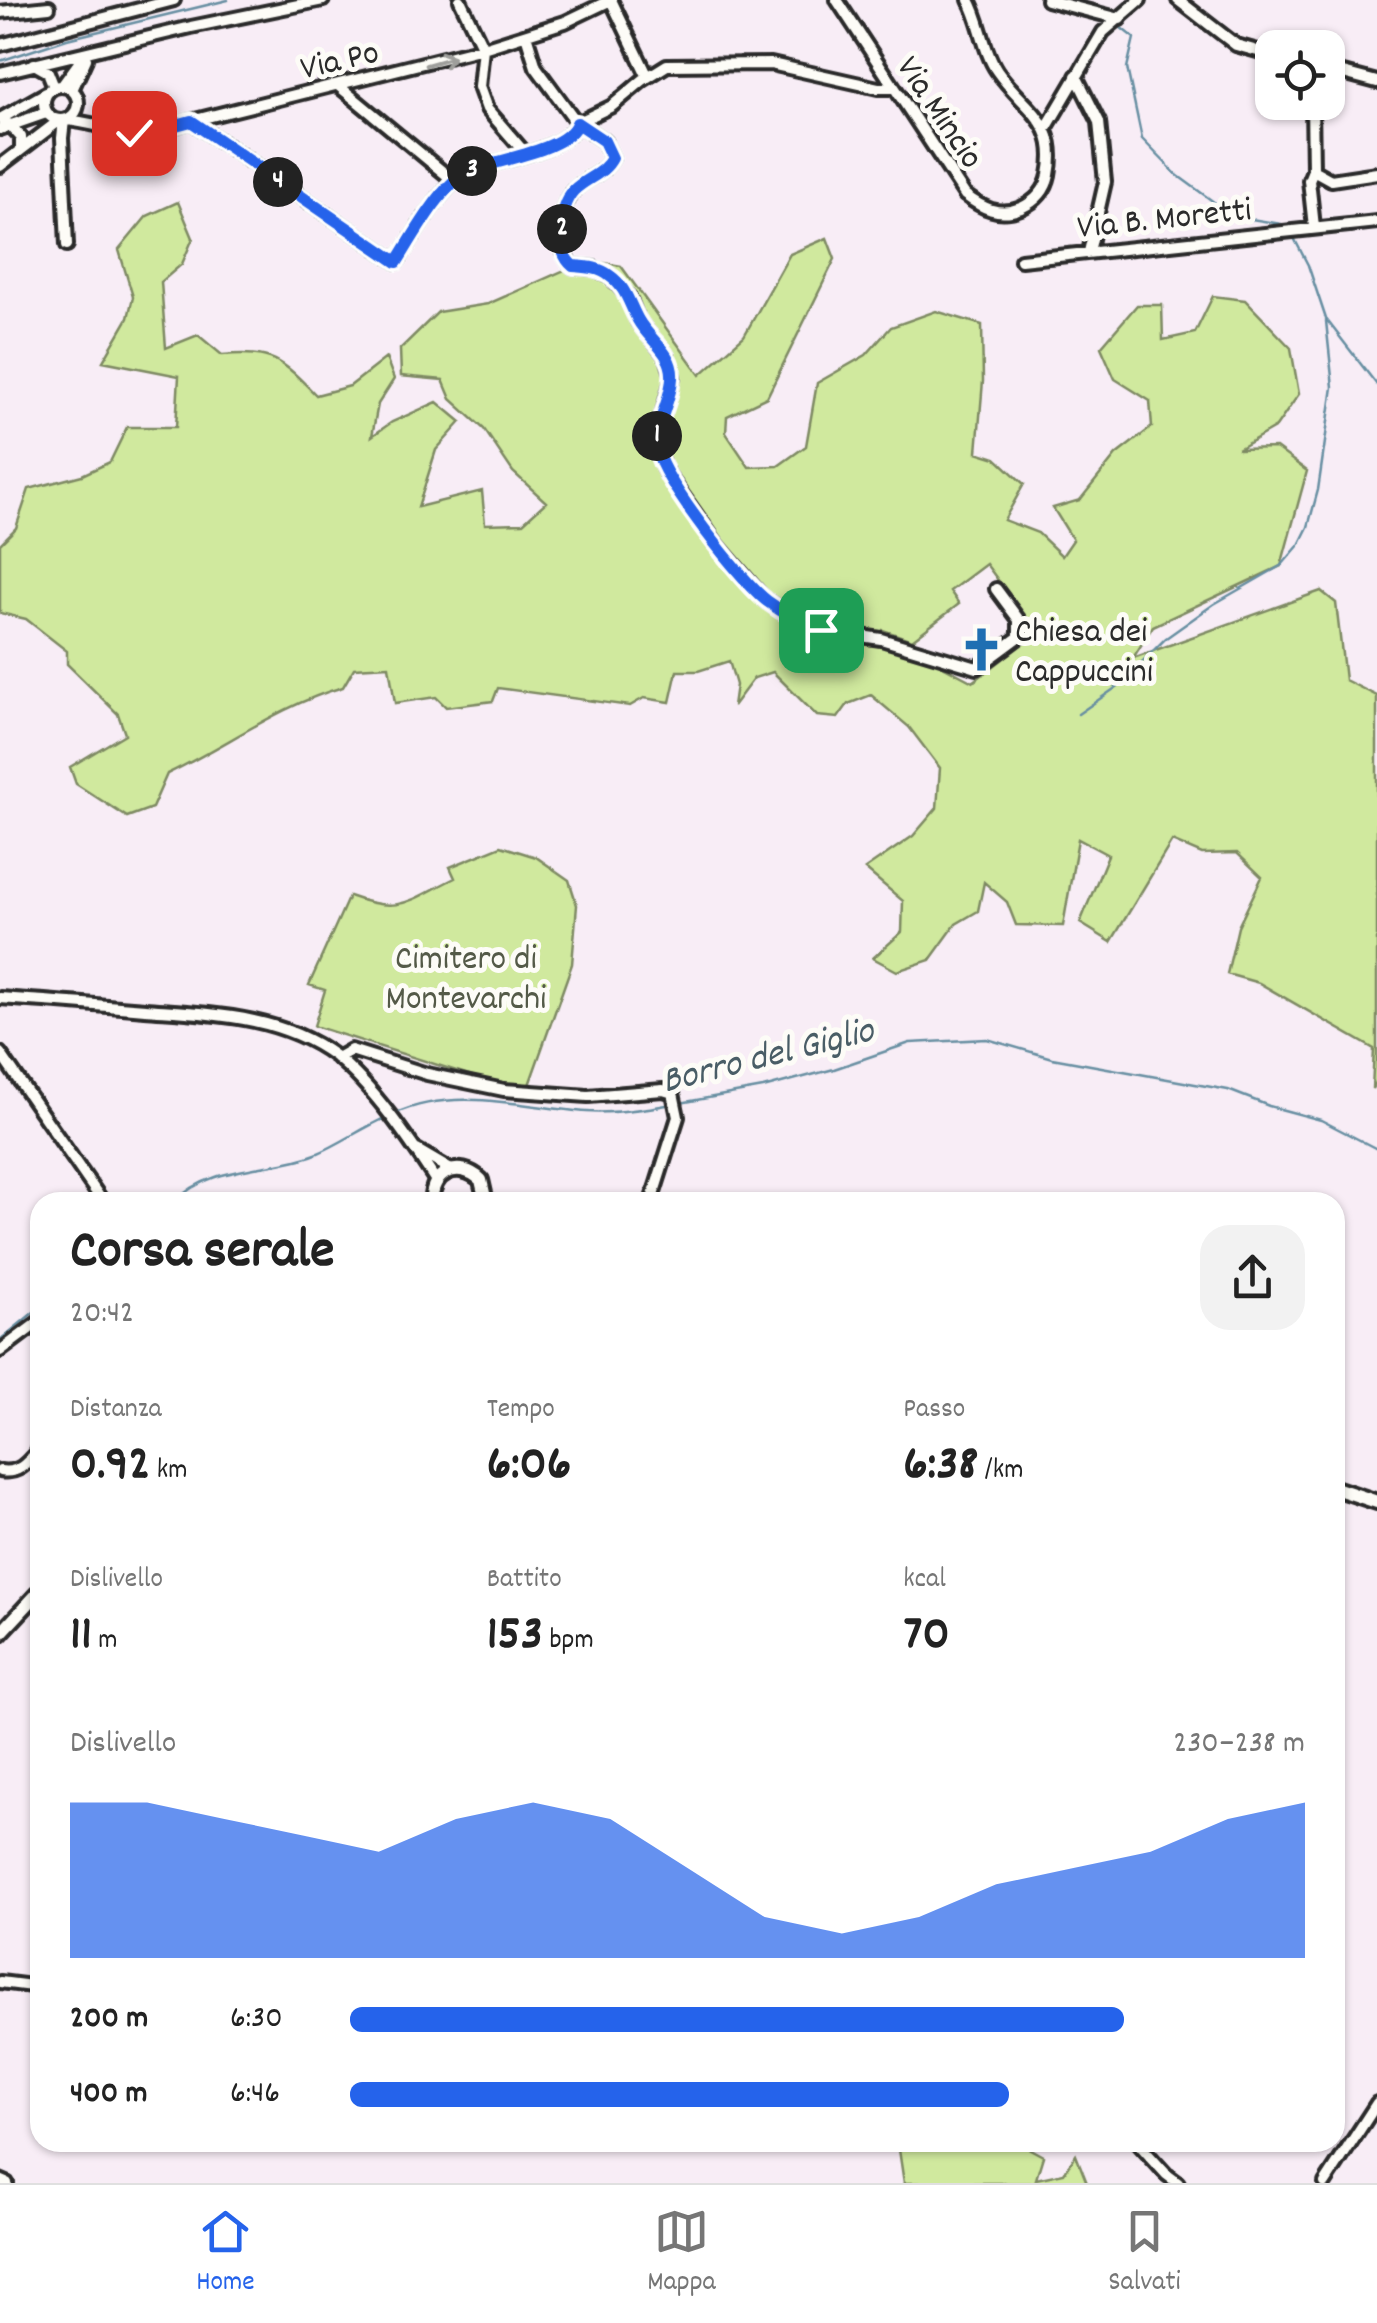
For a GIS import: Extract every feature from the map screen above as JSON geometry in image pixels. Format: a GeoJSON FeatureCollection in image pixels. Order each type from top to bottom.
{"type":"FeatureCollection","features":[{"type":"Feature","properties":{"kind":"main road"},"geometry":{"type":"LineString","coordinates":[[434,1192],[436,1181],[451,1170],[475,1174],[487,1192]]}},
{"type":"Feature","properties":{"kind":"main road"},"geometry":{"type":"LineString","coordinates":[[1345,1491],[1377,1502]]}},
{"type":"Feature","properties":{"kind":"main road"},"geometry":{"type":"LineString","coordinates":[[0,1634],[30,1602]]}},
{"type":"Feature","properties":{"kind":"street"},"geometry":{"type":"LineString","coordinates":[[122,0],[128,12]]}},
{"type":"Feature","properties":{"kind":"street"},"geometry":{"type":"LineString","coordinates":[[0,45],[174,0]]}},
{"type":"Feature","properties":{"kind":"street"},"geometry":{"type":"LineString","coordinates":[[0,72],[323,0]]}},
{"type":"Feature","properties":{"kind":"street"},"geometry":{"type":"LineString","coordinates":[[460,0],[483,48],[479,87],[487,109],[524,154]]}},
{"type":"Feature","properties":{"kind":"street"},"geometry":{"type":"LineString","coordinates":[[611,0],[648,78]]}},
{"type":"Feature","properties":{"kind":"street","name":"Via Po"},"geometry":{"type":"LineString","coordinates":[[55,117],[134,133],[150,132],[483,48],[565,22],[611,0]]}},
{"type":"Feature","properties":{"kind":"street","name":"Via Mincio"},"geometry":{"type":"LineString","coordinates":[[836,0],[965,195],[981,207],[1000,212],[1017,210],[1033,202],[1047,186],[1052,159],[1047,127],[996,69],[971,1]]}},
{"type":"Feature","properties":{"kind":"street"},"geometry":{"type":"LineString","coordinates":[[1047,0],[1116,21]]}},
{"type":"Feature","properties":{"kind":"street"},"geometry":{"type":"LineString","coordinates":[[1047,127],[1103,32],[1140,0]]}},
{"type":"Feature","properties":{"kind":"street"},"geometry":{"type":"LineString","coordinates":[[1178,0],[1236,46],[1255,51]]}},
{"type":"Feature","properties":{"kind":"street"},"geometry":{"type":"LineString","coordinates":[[0,12],[49,4],[54,31]]}},
{"type":"Feature","properties":{"kind":"street"},"geometry":{"type":"LineString","coordinates":[[526,35],[536,67],[577,123],[604,141],[612,158],[568,199],[562,252],[573,266],[594,268],[610,276],[629,297],[638,321],[667,357],[673,377],[657,434],[658,452],[678,489],[748,582],[764,599],[804,624],[898,643],[977,668],[1019,637],[1019,620],[996,589]]}},
{"type":"Feature","properties":{"kind":"street"},"geometry":{"type":"LineString","coordinates":[[68,245],[62,138],[55,117],[43,102],[63,91],[91,50]]}},
{"type":"Feature","properties":{"kind":"street"},"geometry":{"type":"LineString","coordinates":[[34,64],[48,72],[63,91],[102,124]]}},
{"type":"Feature","properties":{"kind":"street"},"geometry":{"type":"LineString","coordinates":[[191,121],[397,262],[455,182],[484,166],[552,144],[574,131],[577,123],[612,106],[667,65],[771,64],[878,88],[894,88]]}},
{"type":"Feature","properties":{"kind":"street"},"geometry":{"type":"LineString","coordinates":[[1345,74],[1377,82]]}},
{"type":"Feature","properties":{"kind":"street"},"geometry":{"type":"LineString","coordinates":[[1076,76],[1099,122],[1106,182],[1090,252]]}},
{"type":"Feature","properties":{"kind":"street"},"geometry":{"type":"LineString","coordinates":[[340,86],[455,182]]}},
{"type":"Feature","properties":{"kind":"street"},"geometry":{"type":"LineString","coordinates":[[3,124],[73,115],[63,91]]}},
{"type":"Feature","properties":{"kind":"street"},"geometry":{"type":"LineString","coordinates":[[3,124],[63,91]]}},
{"type":"Feature","properties":{"kind":"street"},"geometry":{"type":"LineString","coordinates":[[0,166],[55,117]]}},
{"type":"Feature","properties":{"kind":"street"},"geometry":{"type":"LineString","coordinates":[[1312,120],[1313,170],[1308,180],[1314,227]]}},
{"type":"Feature","properties":{"kind":"street"},"geometry":{"type":"LineString","coordinates":[[3,124],[21,136],[21,150]]}},
{"type":"Feature","properties":{"kind":"street"},"geometry":{"type":"LineString","coordinates":[[1313,170],[1331,180],[1377,173]]}},
{"type":"Feature","properties":{"kind":"street","name":"Via B. Moretti"},"geometry":{"type":"LineString","coordinates":[[1021,260],[1377,222]]}},
{"type":"Feature","properties":{"kind":"street"},"geometry":{"type":"LineString","coordinates":[[0,998],[225,1016],[269,1024],[304,1036],[337,1058],[379,1104],[436,1181]]}},
{"type":"Feature","properties":{"kind":"street"},"geometry":{"type":"LineString","coordinates":[[337,1058],[351,1050],[427,1074],[504,1090],[588,1096],[662,1090],[674,1096],[678,1117],[654,1192]]}},
{"type":"Feature","properties":{"kind":"street"},"geometry":{"type":"LineString","coordinates":[[0,1053],[96,1192]]}},
{"type":"Feature","properties":{"kind":"street"},"geometry":{"type":"LineString","coordinates":[[415,1149],[451,1170]]}},
{"type":"Feature","properties":{"kind":"street"},"geometry":{"type":"LineString","coordinates":[[0,1351],[30,1328]]}},
{"type":"Feature","properties":{"kind":"street"},"geometry":{"type":"LineString","coordinates":[[0,1471],[12,1473],[30,1460]]}},
{"type":"Feature","properties":{"kind":"street"},"geometry":{"type":"LineString","coordinates":[[0,1982],[30,1986]]}},
{"type":"Feature","properties":{"kind":"street"},"geometry":{"type":"LineString","coordinates":[[1345,2151],[1377,2103]]}},
{"type":"Feature","properties":{"kind":"street"},"geometry":{"type":"LineString","coordinates":[[1147,2152],[1178,2183]]}},
{"type":"Feature","properties":{"kind":"street"},"geometry":{"type":"LineString","coordinates":[[1324,2183],[1345,2152]]}},
{"type":"Feature","properties":{"kind":"street"},"geometry":{"type":"LineString","coordinates":[[0,2180],[7,2183]]}},
{"type":"Feature","properties":{"kind":"green space"},"geometry":{"type":"Polygon","coordinates":[[[178,202],[193,238],[182,264],[161,282],[166,348],[198,335],[222,355],[253,354],[275,360],[316,395],[350,386],[386,358],[394,379],[378,404],[372,436],[392,422],[437,402],[461,422],[436,450],[418,507],[482,491],[485,524],[523,523],[546,502],[513,472],[484,429],[451,399],[443,380],[401,376],[400,349],[438,312],[488,304],[587,260],[621,266],[700,375],[744,336],[790,254],[827,238],[835,259],[767,397],[727,416],[726,433],[749,467],[778,466],[806,446],[817,383],[866,355],[891,327],[936,311],[982,325],[983,381],[977,452],[996,458],[1024,484],[1004,520],[1038,533],[1062,556],[1073,540],[1053,508],[1080,500],[1116,455],[1152,427],[1150,401],[1115,379],[1101,347],[1137,305],[1162,305],[1163,340],[1195,333],[1213,296],[1245,300],[1291,348],[1299,394],[1276,427],[1238,449],[1276,448],[1307,471],[1281,566],[1153,626],[1133,658],[1321,591],[1336,603],[1345,680],[1377,696],[1377,1080],[1372,1089],[1374,1049],[1259,983],[1227,974],[1238,927],[1262,877],[1237,853],[1202,854],[1172,841],[1111,942],[1080,923],[1108,855],[1078,839],[1063,926],[1016,925],[1007,902],[984,882],[978,911],[956,924],[930,960],[897,971],[873,958],[902,932],[903,901],[865,869],[913,836],[937,808],[940,768],[909,727],[871,695],[848,704],[838,718],[817,716],[773,672],[754,678],[733,706],[736,685],[729,661],[698,671],[677,671],[670,702],[644,698],[630,706],[498,688],[493,701],[446,707],[436,697],[395,703],[389,666],[354,668],[343,687],[275,715],[167,774],[152,808],[127,817],[76,784],[70,767],[125,734],[118,714],[67,664],[67,651],[26,619],[0,613],[0,544],[16,528],[29,489],[82,475],[110,462],[127,427],[176,427],[179,376],[103,361],[128,318],[133,297],[119,250],[147,216],[178,202]],[[986,564],[950,591],[959,604],[912,640],[883,630],[877,641],[926,653],[973,682],[1025,642],[1027,619],[986,564]]]}},
{"type":"Feature","properties":{"kind":"green space","name":"Cimitero di Montevarchi"},"geometry":{"type":"Polygon","coordinates":[[[501,846],[536,857],[569,880],[577,905],[572,964],[529,1085],[504,1086],[314,1026],[325,990],[309,985],[349,896],[381,904],[404,903],[455,878],[450,867],[501,846]]]}},
{"type":"Feature","properties":{"kind":"green space"},"geometry":{"type":"Polygon","coordinates":[[[899,2152],[1036,2152],[1043,2156],[1036,2179],[1064,2173],[1076,2155],[1087,2183],[904,2183],[899,2152]]]}},
{"type":"Feature","properties":{"kind":"waterway"},"geometry":{"type":"LineString","coordinates":[[0,61],[67,39],[228,0]]}},
{"type":"Feature","properties":{"kind":"waterway"},"geometry":{"type":"LineString","coordinates":[[1116,24],[1134,38],[1127,68],[1142,139],[1177,175],[1233,216],[1287,225],[1290,229]]}},
{"type":"Feature","properties":{"kind":"waterway"},"geometry":{"type":"LineString","coordinates":[[1293,236],[1308,265],[1326,319],[1377,385]]}},
{"type":"Feature","properties":{"kind":"waterway"},"geometry":{"type":"LineString","coordinates":[[1078,714],[1117,687],[1166,638],[1214,604],[1282,565],[1299,545],[1318,490],[1333,387],[1326,321]]}},
{"type":"Feature","properties":{"kind":"waterway","name":"Borro del Giglio"},"geometry":{"type":"LineString","coordinates":[[680,1103],[763,1088],[910,1043],[987,1039],[1052,1058],[1228,1090],[1321,1120],[1377,1149]]}},
{"type":"Feature","properties":{"kind":"waterway","name":"Borro del Giglio"},"geometry":{"type":"LineString","coordinates":[[394,1114],[441,1101],[465,1100],[597,1112],[672,1104]]}},
{"type":"Feature","properties":{"kind":"waterway","name":"Borro del Giglio"},"geometry":{"type":"LineString","coordinates":[[187,1192],[223,1175],[316,1154],[387,1117]]}},
{"type":"Feature","properties":{"kind":"waterway","name":"Borro del Giglio"},"geometry":{"type":"LineString","coordinates":[[0,1340],[30,1315]]}},
{"type":"Feature","properties":{"kind":"place","name":"Chiesa dei Cappuccini"},"geometry":{"type":"Point","coordinates":[982,649]}},
{"type":"Feature","properties":{"kind":"route"},"geometry":{"type":"LineString","coordinates":[[134,133],[191,121],[397,262],[462,175],[552,144],[574,131],[577,123],[592,132],[604,141],[612,158],[608,166],[568,199],[560,244],[564,259],[573,266],[594,268],[610,276],[629,297],[638,321],[671,364],[673,377],[657,434],[658,452],[678,489],[716,543],[764,599],[821,630]]}}]}
